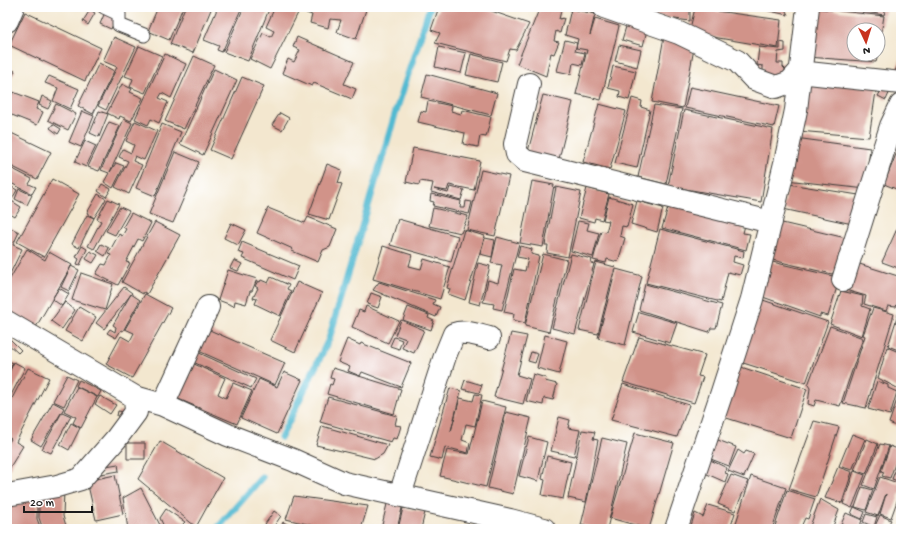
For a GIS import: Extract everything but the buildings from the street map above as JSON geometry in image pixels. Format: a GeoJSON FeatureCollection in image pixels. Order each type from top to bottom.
{"type":"FeatureCollection","features":[{"type":"Feature","properties":{"kind":"street"},"geometry":{"type":"LineString","coordinates":[[7,21],[13,7]]}},
{"type":"Feature","properties":{"kind":"street"},"geometry":{"type":"LineString","coordinates":[[604,7],[680,33],[737,61],[754,79],[776,87],[790,82],[800,72]]}},
{"type":"Feature","properties":{"kind":"street"},"geometry":{"type":"LineString","coordinates":[[676,529],[752,299],[785,163],[794,118],[808,7]]}},
{"type":"Feature","properties":{"kind":"street"},"geometry":{"type":"LineString","coordinates":[[800,72],[901,83]]}},
{"type":"Feature","properties":{"kind":"street"},"geometry":{"type":"LineString","coordinates":[[529,84],[515,144],[517,154],[525,161],[771,222]]}},
{"type":"Feature","properties":{"kind":"street"},"geometry":{"type":"LineString","coordinates":[[842,280],[891,126],[901,105]]}},
{"type":"Feature","properties":{"kind":"street"},"geometry":{"type":"LineString","coordinates":[[163,405],[208,307]]}},
{"type":"Feature","properties":{"kind":"street"},"geometry":{"type":"LineString","coordinates":[[7,322],[135,397],[163,405],[228,435],[293,460],[344,483],[400,495],[509,525],[544,529]]}},
{"type":"Feature","properties":{"kind":"street"},"geometry":{"type":"LineString","coordinates":[[400,495],[445,356],[454,334],[465,332],[489,338]]}},
{"type":"Feature","properties":{"kind":"street"},"geometry":{"type":"LineString","coordinates":[[7,494],[57,486],[81,479],[116,439],[136,412],[135,397]]}},
{"type":"Feature","properties":{"kind":"lane"},"geometry":{"type":"LineString","coordinates":[[104,7],[118,14],[119,25],[144,35]]}},
{"type":"Feature","properties":{"kind":"waterway"},"geometry":{"type":"LineString","coordinates":[[281,437],[329,339],[396,111],[430,7]]}},
{"type":"Feature","properties":{"kind":"waterway"},"geometry":{"type":"LineString","coordinates":[[217,529],[262,477]]}}]}
